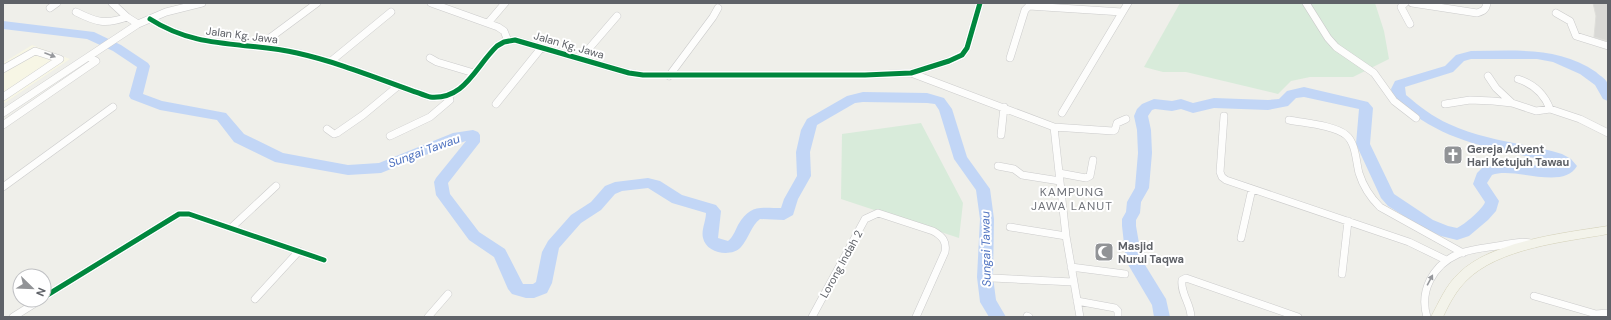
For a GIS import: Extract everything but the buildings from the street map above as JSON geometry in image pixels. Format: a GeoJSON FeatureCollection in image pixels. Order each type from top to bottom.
{"type":"FeatureCollection","features":[{"type":"Feature","properties":{"kind":"main road"},"geometry":{"type":"LineString","coordinates":[[1437,317],[1454,286],[1474,267],[1490,258],[1535,244],[1608,230]]}},
{"type":"Feature","properties":{"kind":"street"},"geometry":{"type":"LineString","coordinates":[[50,8],[57,3]]}},
{"type":"Feature","properties":{"kind":"street"},"geometry":{"type":"LineString","coordinates":[[112,3],[127,17],[138,24]]}},
{"type":"Feature","properties":{"kind":"street"},"geometry":{"type":"LineString","coordinates":[[4,112],[138,24],[166,12],[202,3]]}},
{"type":"Feature","properties":{"kind":"street"},"geometry":{"type":"LineString","coordinates":[[259,46],[317,3]]}},
{"type":"Feature","properties":{"kind":"street"},"geometry":{"type":"LineString","coordinates":[[390,136],[434,115],[450,100],[449,97],[457,92],[498,45],[508,41],[504,31],[488,23],[432,3]]}},
{"type":"Feature","properties":{"kind":"street"},"geometry":{"type":"LineString","coordinates":[[488,23],[504,3]]}},
{"type":"Feature","properties":{"kind":"street","name":"Jalan Kg. Jawa"},"geometry":{"type":"LineString","coordinates":[[508,41],[518,40],[629,73],[669,76],[911,73],[949,61],[962,55],[967,48],[980,3]]}},
{"type":"Feature","properties":{"kind":"street"},"geometry":{"type":"LineString","coordinates":[[1062,113],[1128,3]]}},
{"type":"Feature","properties":{"kind":"street"},"geometry":{"type":"LineString","coordinates":[[1306,3],[1328,38],[1336,47],[1374,73],[1394,101],[1416,118]]}},
{"type":"Feature","properties":{"kind":"street"},"geometry":{"type":"LineString","coordinates":[[1405,3],[1401,7],[1410,24]]}},
{"type":"Feature","properties":{"kind":"street"},"geometry":{"type":"LineString","coordinates":[[1412,3],[1477,13],[1483,11],[1486,8],[1487,3]]}},
{"type":"Feature","properties":{"kind":"street"},"geometry":{"type":"LineString","coordinates":[[1010,58],[1025,10],[1030,6],[1122,12]]}},
{"type":"Feature","properties":{"kind":"street"},"geometry":{"type":"LineString","coordinates":[[669,76],[713,17],[718,8]]}},
{"type":"Feature","properties":{"kind":"street"},"geometry":{"type":"LineString","coordinates":[[76,12],[95,22],[105,24],[127,17]]}},
{"type":"Feature","properties":{"kind":"street"},"geometry":{"type":"LineString","coordinates":[[330,62],[391,12]]}},
{"type":"Feature","properties":{"kind":"street"},"geometry":{"type":"LineString","coordinates":[[1556,13],[1567,18],[1572,23],[1573,32],[1576,36],[1608,46]]}},
{"type":"Feature","properties":{"kind":"street"},"geometry":{"type":"LineString","coordinates":[[580,59],[617,16]]}},
{"type":"Feature","properties":{"kind":"street","name":"Jalan Kg. Jawa"},"geometry":{"type":"LineString","coordinates":[[150,19],[160,27],[181,36],[259,46],[298,53],[330,62],[438,99],[449,97]]}},
{"type":"Feature","properties":{"kind":"street"},"geometry":{"type":"LineString","coordinates":[[496,104],[542,48]]}},
{"type":"Feature","properties":{"kind":"street"},"geometry":{"type":"LineString","coordinates":[[3,70],[29,53],[35,51],[60,59],[3,97]]}},
{"type":"Feature","properties":{"kind":"street"},"geometry":{"type":"LineString","coordinates":[[3,125],[96,61],[89,57]]}},
{"type":"Feature","properties":{"kind":"street"},"geometry":{"type":"LineString","coordinates":[[430,58],[437,62],[474,72]]}},
{"type":"Feature","properties":{"kind":"street"},"geometry":{"type":"LineString","coordinates":[[911,73],[1054,127],[1113,132],[1117,123],[1126,119]]}},
{"type":"Feature","properties":{"kind":"street"},"geometry":{"type":"LineString","coordinates":[[1488,76],[1496,88],[1512,103]]}},
{"type":"Feature","properties":{"kind":"street"},"geometry":{"type":"LineString","coordinates":[[1518,78],[1534,85],[1539,89],[1547,99],[1550,109]]}},
{"type":"Feature","properties":{"kind":"street"},"geometry":{"type":"LineString","coordinates":[[327,130],[334,134],[337,133],[363,115],[398,86]]}},
{"type":"Feature","properties":{"kind":"street"},"geometry":{"type":"LineString","coordinates":[[1445,104],[1470,100],[1512,103],[1536,111],[1550,109],[1580,119],[1608,133]]}},
{"type":"Feature","properties":{"kind":"street"},"geometry":{"type":"LineString","coordinates":[[3,187],[113,107]]}},
{"type":"Feature","properties":{"kind":"street"},"geometry":{"type":"LineString","coordinates":[[1000,135],[1004,108]]}},
{"type":"Feature","properties":{"kind":"street"},"geometry":{"type":"LineString","coordinates":[[4,112],[16,116]]}},
{"type":"Feature","properties":{"kind":"street"},"geometry":{"type":"LineString","coordinates":[[1224,116],[1220,172],[1222,177],[1252,189],[1409,242],[1446,260]]}},
{"type":"Feature","properties":{"kind":"street"},"geometry":{"type":"LineString","coordinates":[[1289,120],[1337,130],[1346,135],[1353,149],[1365,189],[1372,201],[1380,207],[1463,253]]}},
{"type":"Feature","properties":{"kind":"street"},"geometry":{"type":"LineString","coordinates":[[1054,127],[1066,236],[1080,317]]}},
{"type":"Feature","properties":{"kind":"street"},"geometry":{"type":"LineString","coordinates":[[998,166],[1014,169],[1022,175],[1086,178],[1090,176],[1093,160]]}},
{"type":"Feature","properties":{"kind":"street"},"geometry":{"type":"LineString","coordinates":[[232,228],[276,186]]}},
{"type":"Feature","properties":{"kind":"street"},"geometry":{"type":"LineString","coordinates":[[1241,238],[1252,189]]}},
{"type":"Feature","properties":{"kind":"street","name":"Lorong Indah 2"},"geometry":{"type":"LineString","coordinates":[[812,317],[865,219],[873,214],[883,213],[941,235],[946,245],[945,252],[916,317]]}},
{"type":"Feature","properties":{"kind":"street"},"geometry":{"type":"LineString","coordinates":[[52,293],[179,214],[189,214],[324,260]]}},
{"type":"Feature","properties":{"kind":"street"},"geometry":{"type":"LineString","coordinates":[[1342,274],[1348,221]]}},
{"type":"Feature","properties":{"kind":"street"},"geometry":{"type":"LineString","coordinates":[[1010,227],[1066,236]]}},
{"type":"Feature","properties":{"kind":"street"},"geometry":{"type":"LineString","coordinates":[[1427,317],[1424,309],[1424,292],[1432,275],[1446,260],[1463,253],[1524,241],[1535,244]]}},
{"type":"Feature","properties":{"kind":"street"},"geometry":{"type":"LineString","coordinates":[[255,299],[299,251]]}},
{"type":"Feature","properties":{"kind":"street"},"geometry":{"type":"LineString","coordinates":[[1071,268],[1125,274]]}},
{"type":"Feature","properties":{"kind":"street"},"geometry":{"type":"LineString","coordinates":[[992,278],[1073,282]]}},
{"type":"Feature","properties":{"kind":"street"},"geometry":{"type":"LineString","coordinates":[[1191,317],[1189,302],[1181,287],[1182,280],[1186,278],[1298,317]]}},
{"type":"Feature","properties":{"kind":"street"},"geometry":{"type":"LineString","coordinates":[[428,317],[448,294]]}},
{"type":"Feature","properties":{"kind":"street"},"geometry":{"type":"LineString","coordinates":[[1534,296],[1596,314],[1608,313]]}},
{"type":"Feature","properties":{"kind":"street"},"geometry":{"type":"LineString","coordinates":[[1077,301],[1115,308],[1118,311],[1118,317]]}},
{"type":"Feature","properties":{"kind":"street"},"geometry":{"type":"LineString","coordinates":[[13,317],[27,308]]}},
{"type":"Feature","properties":{"kind":"shaded area"},"geometry":{"type":"Polygon","coordinates":[[[1180,3],[1375,3],[1384,31],[1389,59],[1353,77],[1310,77],[1291,81],[1278,94],[1186,72],[1163,72],[1144,67],[1180,3]]]}},
{"type":"Feature","properties":{"kind":"shaded area"},"geometry":{"type":"Polygon","coordinates":[[[32,45],[70,59],[3,104],[3,63],[32,45]]]}},
{"type":"Feature","properties":{"kind":"shaded area"},"geometry":{"type":"Polygon","coordinates":[[[921,123],[963,203],[959,238],[841,199],[842,134],[921,123]]]}},
{"type":"Feature","properties":{"kind":"waterway","name":"Sungai Tawau"},"geometry":{"type":"LineString","coordinates":[[3,25],[90,35],[117,48],[144,66],[136,96],[160,105],[221,116],[239,138],[280,158],[348,170],[381,168],[458,137],[473,135],[473,142],[441,182],[443,195],[474,236],[500,253],[514,284],[518,289],[526,291],[534,291],[541,288],[544,283],[550,252],[553,245],[576,219],[596,206],[610,190],[620,186],[648,183],[655,185],[677,199],[711,209],[714,211],[710,233],[711,241],[716,245],[725,247],[732,246],[740,237],[746,224],[756,214],[784,214],[788,211],[791,199],[804,176],[803,152],[808,130],[812,122],[852,99],[863,97],[927,98],[939,101],[945,109],[961,159],[983,189],[987,219],[985,277],[988,302],[998,317]]}},
{"type":"Feature","properties":{"kind":"waterway","name":"Sungai Tawau"},"geometry":{"type":"LineString","coordinates":[[1162,317],[1160,304],[1134,261],[1129,226],[1129,219],[1133,213],[1134,202],[1142,188],[1145,153],[1144,130],[1141,116],[1142,112],[1147,107],[1154,104],[1172,106],[1181,104],[1193,108],[1204,104],[1214,103],[1268,105],[1283,103],[1292,94],[1304,92],[1363,105],[1366,108],[1363,144],[1388,198],[1428,224],[1446,232],[1457,234],[1464,232],[1491,207],[1492,201],[1480,184],[1482,177],[1487,172],[1501,168],[1535,171],[1565,171],[1570,166],[1557,158],[1480,141],[1444,128],[1433,122],[1401,98],[1398,91],[1400,84],[1449,69],[1460,58],[1471,55],[1537,55],[1555,58],[1572,64],[1585,71],[1600,82],[1608,96]]}},
{"type":"Feature","properties":{"kind":"cycle path"},"geometry":{"type":"LineString","coordinates":[[150,19],[166,29],[183,36],[221,44],[280,49],[315,57],[430,97],[441,98],[451,95],[460,89],[468,81],[489,53],[499,44],[515,40],[629,73],[643,75],[865,75],[911,73],[949,61],[962,55],[967,48],[980,3]]}},
{"type":"Feature","properties":{"kind":"cycle path"},"geometry":{"type":"LineString","coordinates":[[52,292],[179,214],[189,214],[324,260]]}},
{"type":"Feature","properties":{"kind":"place","name":"Gereja Advent Hari Ketujuh Tawau"},"geometry":{"type":"Point","coordinates":[1453,155]}},
{"type":"Feature","properties":{"kind":"place","name":"Masjid Nurul Taqwa"},"geometry":{"type":"Point","coordinates":[1104,252]}},
{"type":"Feature","properties":{"kind":"district","name":"KAMPUNG JAWA LANUT"},"geometry":{"type":"Point","coordinates":[1072,199]}}]}
